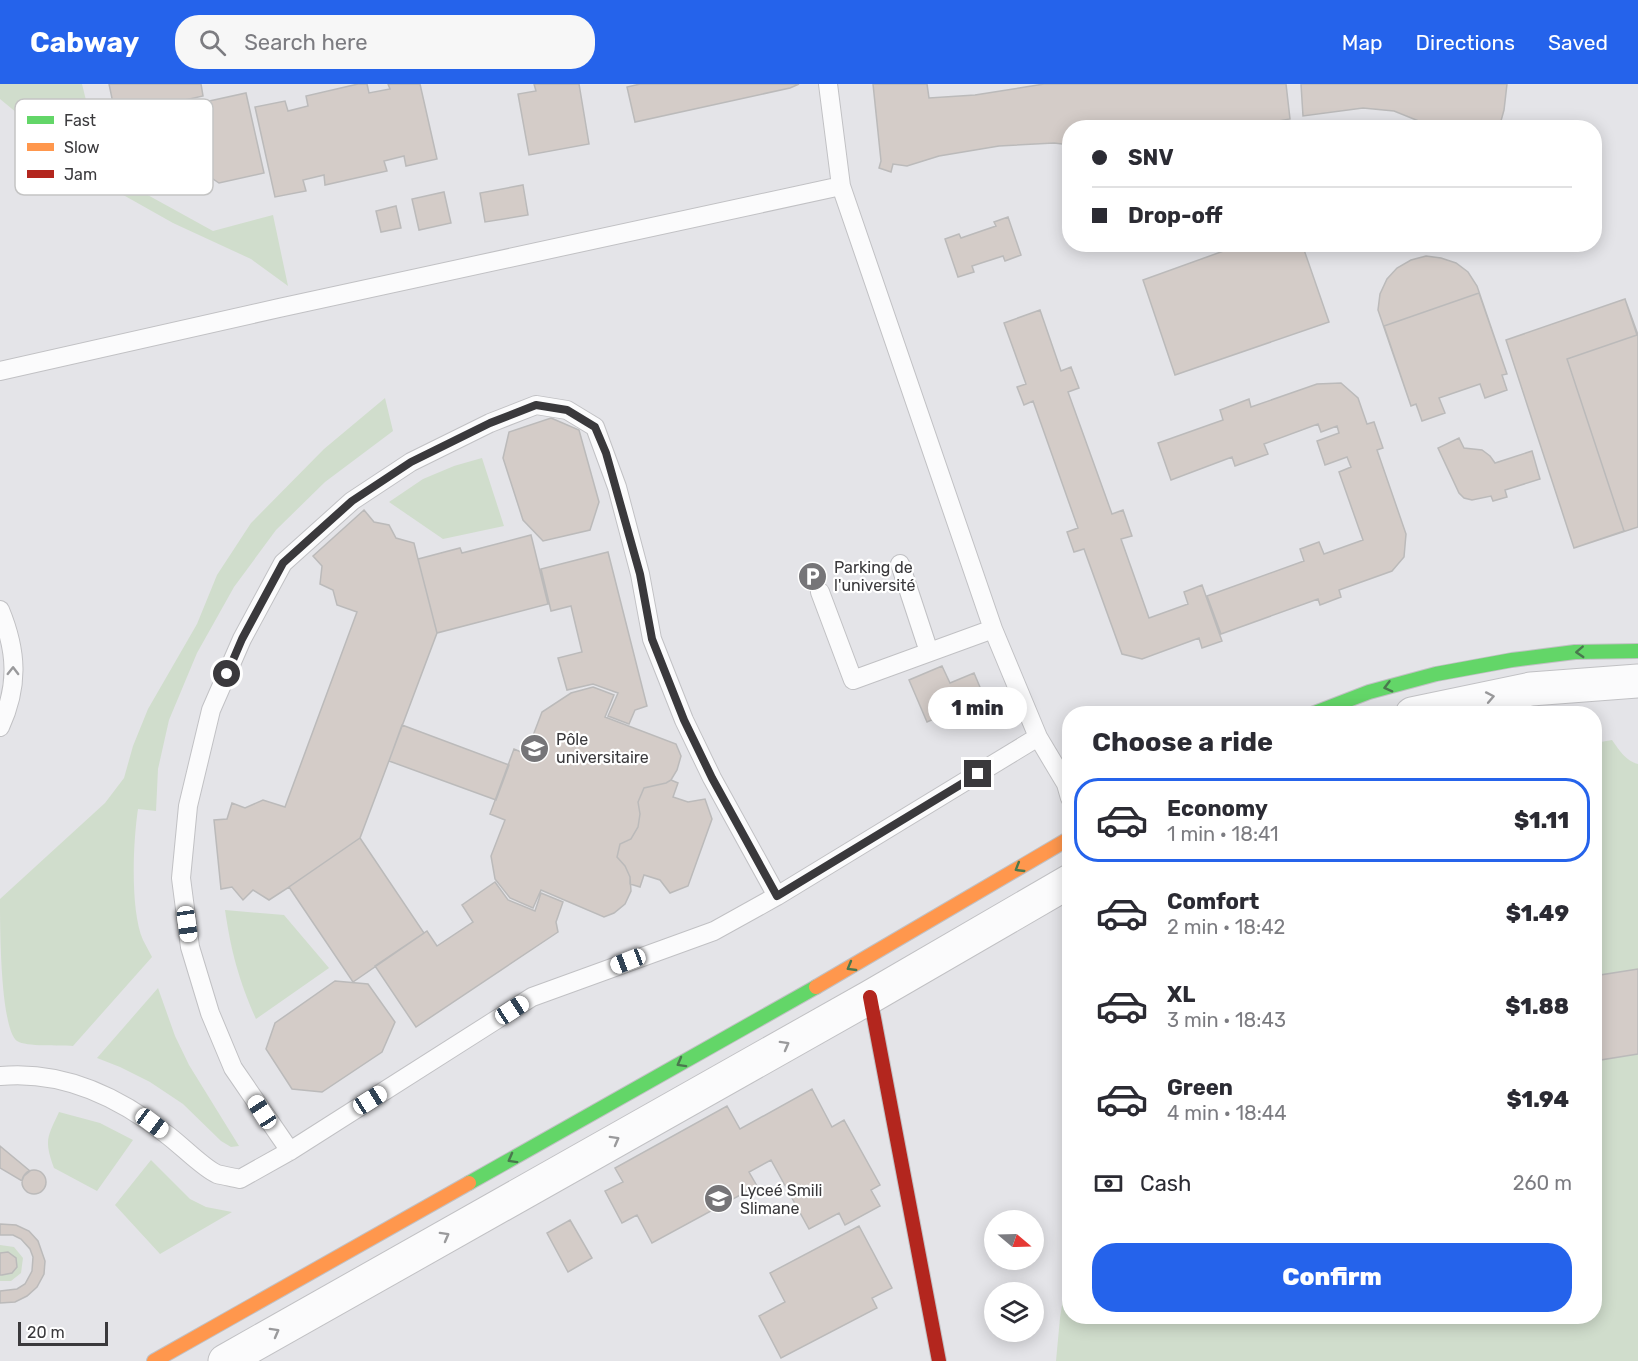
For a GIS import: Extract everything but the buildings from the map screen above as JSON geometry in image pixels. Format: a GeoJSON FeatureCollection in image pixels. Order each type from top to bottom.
{"type":"FeatureCollection","features":[{"type":"Feature","properties":{"kind":"street"},"geometry":{"type":"LineString","coordinates":[[1333,706],[1369,692],[1436,674],[1512,660],[1575,652],[1638,651]]}},
{"type":"Feature","properties":{"kind":"street"},"geometry":{"type":"LineString","coordinates":[[1450,706],[1531,689],[1638,681]]}},
{"type":"Feature","properties":{"kind":"street"},"geometry":{"type":"LineString","coordinates":[[154,1361],[848,969],[1062,841]]}},
{"type":"Feature","properties":{"kind":"street"},"geometry":{"type":"LineString","coordinates":[[225,1361],[870,997],[1062,885]]}},
{"type":"Feature","properties":{"kind":"street"},"geometry":{"type":"LineString","coordinates":[[870,997],[939,1361]]}},
{"type":"Feature","properties":{"kind":"lane"},"geometry":{"type":"LineString","coordinates":[[828,84],[841,186],[993,629],[1038,737],[1062,779]]}},
{"type":"Feature","properties":{"kind":"lane"},"geometry":{"type":"LineString","coordinates":[[0,371],[841,186]]}},
{"type":"Feature","properties":{"kind":"lane"},"geometry":{"type":"LineString","coordinates":[[290,1151],[233,1068],[210,1013],[190,947],[181,878],[188,806],[211,710],[242,639],[283,563],[352,501],[411,462],[490,423],[536,405],[567,410],[595,427],[620,498],[640,574],[652,639],[684,720],[712,778],[777,896]]}},
{"type":"Feature","properties":{"kind":"lane"},"geometry":{"type":"LineString","coordinates":[[900,564],[929,652]]}},
{"type":"Feature","properties":{"kind":"lane"},"geometry":{"type":"LineString","coordinates":[[820,592],[853,680],[993,629]]}},
{"type":"Feature","properties":{"kind":"lane"},"geometry":{"type":"LineString","coordinates":[[0,610],[10,635],[14,672],[9,708],[0,727]]}},
{"type":"Feature","properties":{"kind":"lane"},"geometry":{"type":"LineString","coordinates":[[0,1076],[21,1074],[59,1080],[97,1090],[139,1112],[215,1173],[240,1179],[290,1151],[532,997],[714,931],[777,896],[1038,737]]}},
{"type":"Feature","properties":{"kind":"green space"},"geometry":{"type":"Polygon","coordinates":[[[0,84],[82,84],[86,99],[15,99],[15,111],[0,99],[0,84]]]}},
{"type":"Feature","properties":{"kind":"green space"},"geometry":{"type":"Polygon","coordinates":[[[123,195],[148,195],[213,231],[273,215],[288,286],[251,259],[173,223],[123,195]]]}},
{"type":"Feature","properties":{"kind":"green space"},"geometry":{"type":"Polygon","coordinates":[[[385,398],[393,431],[325,482],[276,530],[234,587],[197,653],[169,720],[158,769],[156,811],[138,809],[135,839],[136,912],[143,940],[152,957],[73,1046],[35,1045],[17,1041],[11,1032],[4,997],[0,899],[105,803],[124,778],[133,746],[148,709],[197,624],[217,575],[251,523],[324,449],[385,398]]]}},
{"type":"Feature","properties":{"kind":"green space"},"geometry":{"type":"Polygon","coordinates":[[[482,458],[504,526],[443,539],[389,502],[423,479],[454,466],[482,458]]]}},
{"type":"Feature","properties":{"kind":"green space"},"geometry":{"type":"Polygon","coordinates":[[[1612,740],[1626,758],[1638,764],[1638,1361],[1056,1361],[1062,1305],[1062,1324],[1602,1324],[1602,742],[1612,740]]]}},
{"type":"Feature","properties":{"kind":"green space"},"geometry":{"type":"Polygon","coordinates":[[[225,910],[284,915],[329,968],[256,1019],[236,966],[225,910]]]}},
{"type":"Feature","properties":{"kind":"green space"},"geometry":{"type":"Polygon","coordinates":[[[158,988],[175,1036],[189,1065],[239,1146],[231,1147],[221,1141],[183,1104],[150,1082],[97,1058],[158,988]]]}},
{"type":"Feature","properties":{"kind":"green space"},"geometry":{"type":"Polygon","coordinates":[[[59,1112],[100,1123],[133,1140],[97,1191],[54,1168],[48,1139],[59,1112]]]}},
{"type":"Feature","properties":{"kind":"green space"},"geometry":{"type":"Polygon","coordinates":[[[151,1160],[190,1199],[206,1207],[232,1212],[160,1254],[115,1205],[151,1160]]]}},
{"type":"Feature","properties":{"kind":"green space"},"geometry":{"type":"Polygon","coordinates":[[[0,1245],[14,1247],[23,1258],[21,1273],[11,1281],[0,1281],[0,1245]]]}},
{"type":"Feature","properties":{"kind":"traffic: fast"},"geometry":{"type":"LineString","coordinates":[[1333,706],[1369,692],[1436,674],[1512,660],[1575,652],[1638,651]]}},
{"type":"Feature","properties":{"kind":"traffic: fast"},"geometry":{"type":"LineString","coordinates":[[469,1183],[816,987]]}},
{"type":"Feature","properties":{"kind":"traffic: slow"},"geometry":{"type":"LineString","coordinates":[[816,987],[1062,843]]}},
{"type":"Feature","properties":{"kind":"traffic: slow"},"geometry":{"type":"LineString","coordinates":[[154,1361],[469,1183]]}},
{"type":"Feature","properties":{"kind":"traffic: jam"},"geometry":{"type":"LineString","coordinates":[[870,997],[939,1361]]}},
{"type":"Feature","properties":{"kind":"place","name":"Parking de l'université"},"geometry":{"type":"Point","coordinates":[813,576]}},
{"type":"Feature","properties":{"kind":"place","name":"Pôle universitaire"},"geometry":{"type":"Point","coordinates":[535,748]}},
{"type":"Feature","properties":{"kind":"place","name":"Lyceé Smili Slimane"},"geometry":{"type":"Point","coordinates":[719,1199]}},
{"type":"Feature","properties":{"kind":"route"},"geometry":{"type":"LineString","coordinates":[[227,674],[242,639],[283,563],[352,501],[411,462],[490,423],[536,405],[567,410],[595,427],[617,487],[640,574],[652,639],[684,720],[712,778],[777,896],[978,774]]}}]}
